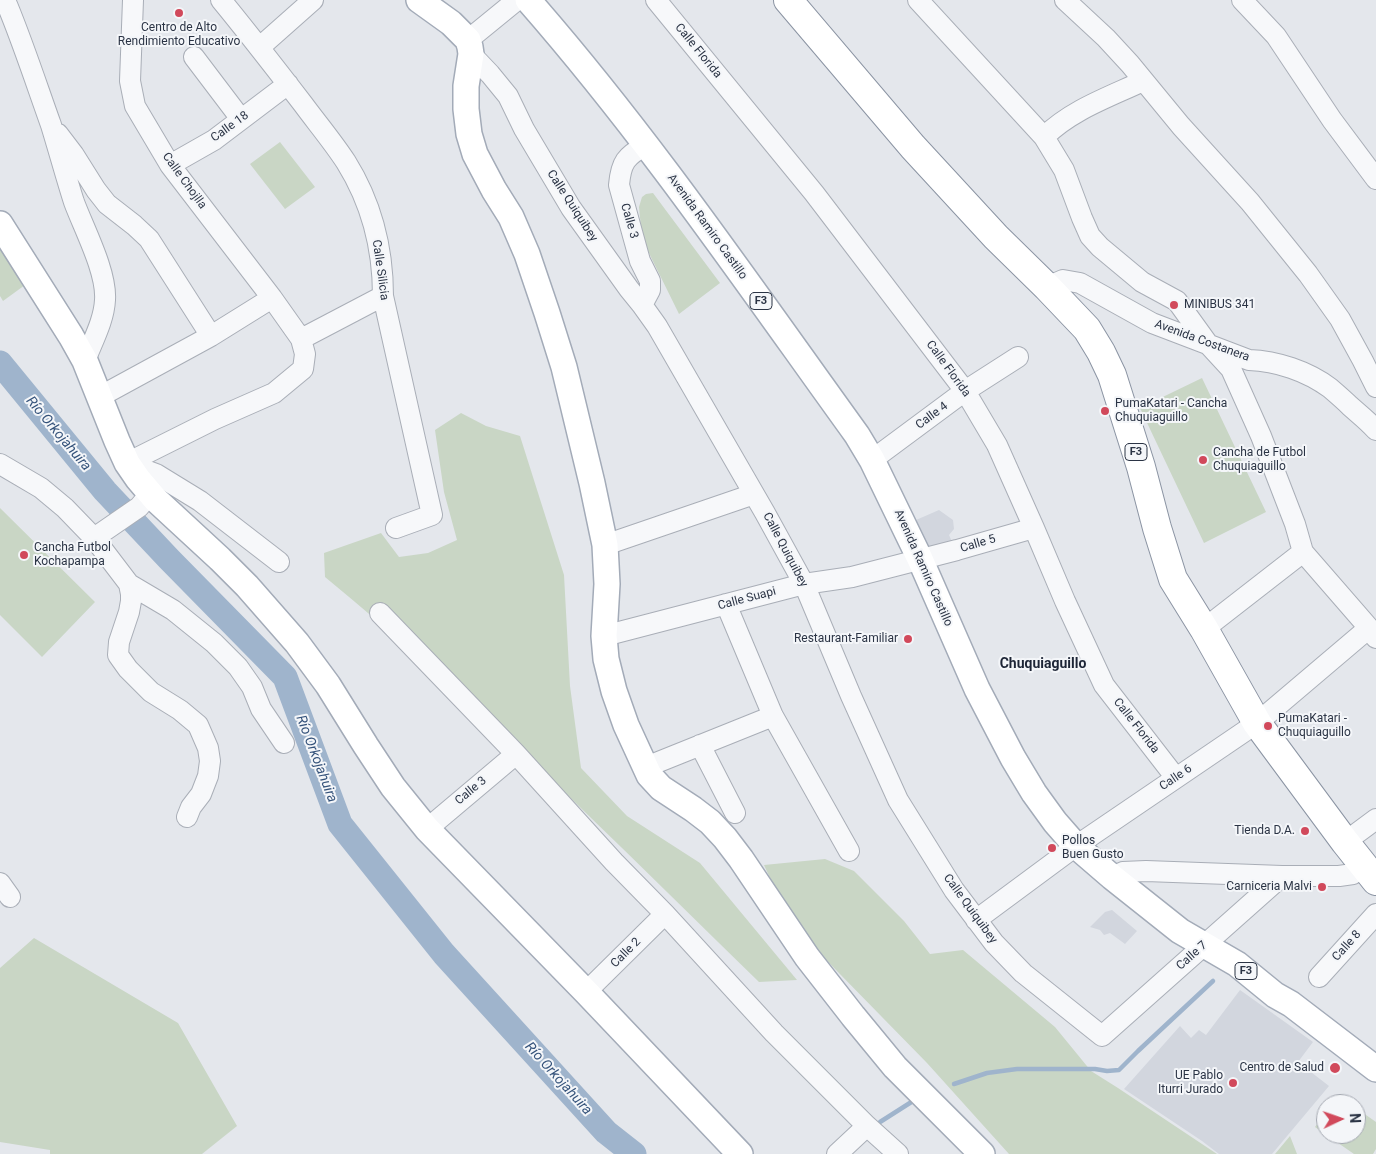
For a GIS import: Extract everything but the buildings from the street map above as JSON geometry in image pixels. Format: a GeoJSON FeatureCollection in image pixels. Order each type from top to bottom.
{"type":"FeatureCollection","features":[{"type":"Feature","properties":{"kind":"highway","name":"F3"},"geometry":{"type":"LineString","coordinates":[[788,0],[913,147],[996,237],[1087,329],[1112,375],[1173,579],[1204,629],[1257,723],[1370,874]]}},
{"type":"Feature","properties":{"kind":"main road"},"geometry":{"type":"LineString","coordinates":[[419,0],[451,23],[470,47],[466,86],[469,134],[476,154],[494,190],[511,217],[527,254],[548,313],[564,368],[605,546],[607,584],[604,636],[606,659],[626,725],[649,775],[661,788],[694,809],[710,822],[725,838],[807,957],[852,1016],[895,1067],[982,1154]]}},
{"type":"Feature","properties":{"kind":"main road","name":"Avenida Ramiro Castillo"},"geometry":{"type":"LineString","coordinates":[[528,0],[572,50],[646,145],[856,435],[872,460],[920,559],[977,689],[1013,758],[1034,793],[1055,822],[1076,846],[1180,931],[1237,964],[1275,995],[1291,1004],[1376,1069]]}},
{"type":"Feature","properties":{"kind":"main road"},"geometry":{"type":"LineString","coordinates":[[0,224],[85,361],[144,500],[220,559],[246,586],[297,643],[328,685],[393,787],[427,829],[740,1154]]}},
{"type":"Feature","properties":{"kind":"street"},"geometry":{"type":"LineString","coordinates":[[5,0],[29,62],[104,284],[106,300],[101,325],[94,337],[85,361]]}},
{"type":"Feature","properties":{"kind":"street","name":"Calle Chojlla"},"geometry":{"type":"LineString","coordinates":[[133,0],[130,81],[135,106],[170,165],[301,339]]}},
{"type":"Feature","properties":{"kind":"street","name":"Calle Silicia"},"geometry":{"type":"LineString","coordinates":[[221,0],[260,47],[346,162],[364,196],[380,250],[383,296],[432,515],[396,528]]}},
{"type":"Feature","properties":{"kind":"street"},"geometry":{"type":"LineString","coordinates":[[260,47],[313,0]]}},
{"type":"Feature","properties":{"kind":"street"},"geometry":{"type":"LineString","coordinates":[[470,47],[517,0]]}},
{"type":"Feature","properties":{"kind":"street","name":"Calle Florida"},"geometry":{"type":"LineString","coordinates":[[656,0],[814,193],[965,391],[997,445],[1104,685],[1176,778]]}},
{"type":"Feature","properties":{"kind":"street"},"geometry":{"type":"LineString","coordinates":[[918,0],[1044,137],[1064,170],[1090,236],[1100,247],[1142,282],[1177,301],[1208,344],[1231,369],[1264,444],[1295,524],[1303,552],[1372,633]]}},
{"type":"Feature","properties":{"kind":"street"},"geometry":{"type":"LineString","coordinates":[[1065,0],[1106,38],[1130,64],[1181,126],[1250,202],[1308,274],[1340,319],[1376,387]]}},
{"type":"Feature","properties":{"kind":"street"},"geometry":{"type":"LineString","coordinates":[[1242,0],[1276,36],[1332,120],[1376,179]]}},
{"type":"Feature","properties":{"kind":"street","name":"Calle Quiquibey"},"geometry":{"type":"LineString","coordinates":[[470,47],[508,96],[524,129],[571,208],[657,326],[754,494],[804,584],[850,696],[898,800],[954,890],[994,943],[1023,973],[1102,1036]]}},
{"type":"Feature","properties":{"kind":"street"},"geometry":{"type":"LineString","coordinates":[[194,57],[241,118]]}},
{"type":"Feature","properties":{"kind":"street"},"geometry":{"type":"LineString","coordinates":[[1044,137],[1053,128],[1079,111],[1143,81]]}},
{"type":"Feature","properties":{"kind":"street","name":"Calle 18"},"geometry":{"type":"LineString","coordinates":[[170,165],[214,140],[288,84]]}},
{"type":"Feature","properties":{"kind":"street"},"geometry":{"type":"LineString","coordinates":[[50,125],[74,155],[107,204],[149,239],[211,336]]}},
{"type":"Feature","properties":{"kind":"street","name":"Calle 3"},"geometry":{"type":"LineString","coordinates":[[642,305],[650,290],[650,281],[640,261],[619,185],[624,162],[635,151],[646,145]]}},
{"type":"Feature","properties":{"kind":"street","name":"Avenida Costanera"},"geometry":{"type":"LineString","coordinates":[[1047,287],[1063,280],[1080,283],[1152,323],[1249,360],[1274,363],[1301,372],[1329,387],[1376,430]]}},
{"type":"Feature","properties":{"kind":"street"},"geometry":{"type":"LineString","coordinates":[[127,463],[215,418],[274,394],[303,369],[305,354],[301,339],[383,296]]}},
{"type":"Feature","properties":{"kind":"street"},"geometry":{"type":"LineString","coordinates":[[99,397],[211,336],[272,298]]}},
{"type":"Feature","properties":{"kind":"street","name":"Calle 4"},"geometry":{"type":"LineString","coordinates":[[872,460],[965,391],[1018,356]]}},
{"type":"Feature","properties":{"kind":"street"},"geometry":{"type":"LineString","coordinates":[[127,463],[156,474],[194,497],[279,562]]}},
{"type":"Feature","properties":{"kind":"street"},"geometry":{"type":"LineString","coordinates":[[0,464],[41,488],[65,508],[94,538],[129,584],[173,610],[214,643],[238,667],[252,687],[261,710],[284,743]]}},
{"type":"Feature","properties":{"kind":"street"},"geometry":{"type":"LineString","coordinates":[[605,546],[754,494]]}},
{"type":"Feature","properties":{"kind":"street"},"geometry":{"type":"LineString","coordinates":[[94,538],[115,524],[144,500]]}},
{"type":"Feature","properties":{"kind":"street","name":"Calle 5"},"geometry":{"type":"LineString","coordinates":[[920,559],[1034,528]]}},
{"type":"Feature","properties":{"kind":"street"},"geometry":{"type":"LineString","coordinates":[[1204,629],[1303,552]]}},
{"type":"Feature","properties":{"kind":"street","name":"Calle Suapi"},"geometry":{"type":"LineString","coordinates":[[604,636],[804,584],[852,576],[920,559]]}},
{"type":"Feature","properties":{"kind":"street"},"geometry":{"type":"LineString","coordinates":[[129,584],[131,601],[118,642],[118,655],[128,670],[151,692],[180,710],[198,725],[208,748],[210,762],[208,776],[201,794],[191,807],[187,817]]}},
{"type":"Feature","properties":{"kind":"street"},"geometry":{"type":"LineString","coordinates":[[726,604],[773,716],[849,851]]}},
{"type":"Feature","properties":{"kind":"street"},"geometry":{"type":"LineString","coordinates":[[380,613],[516,754],[774,1033],[866,1126],[898,1154]]}},
{"type":"Feature","properties":{"kind":"street","name":"Calle 6"},"geometry":{"type":"LineString","coordinates":[[976,920],[1076,846],[1257,723],[1372,633]]}},
{"type":"Feature","properties":{"kind":"street"},"geometry":{"type":"LineString","coordinates":[[646,767],[773,716]]}},
{"type":"Feature","properties":{"kind":"street"},"geometry":{"type":"LineString","coordinates":[[700,745],[735,813]]}},
{"type":"Feature","properties":{"kind":"street","name":"Calle 3"},"geometry":{"type":"LineString","coordinates":[[427,829],[516,754]]}},
{"type":"Feature","properties":{"kind":"street"},"geometry":{"type":"LineString","coordinates":[[1345,842],[1376,819]]}},
{"type":"Feature","properties":{"kind":"street"},"geometry":{"type":"LineString","coordinates":[[1112,877],[1123,872],[1146,871],[1282,876],[1370,874]]}},
{"type":"Feature","properties":{"kind":"street","name":"Calle 7"},"geometry":{"type":"LineString","coordinates":[[1102,1036],[1282,876]]}},
{"type":"Feature","properties":{"kind":"street","name":"Calle 2"},"geometry":{"type":"LineString","coordinates":[[586,992],[665,914]]}},
{"type":"Feature","properties":{"kind":"street","name":"Calle 8"},"geometry":{"type":"LineString","coordinates":[[1319,977],[1376,914]]}},
{"type":"Feature","properties":{"kind":"street"},"geometry":{"type":"LineString","coordinates":[[837,1154],[866,1126]]}},
{"type":"Feature","properties":{"kind":"shaded area"},"geometry":{"type":"Polygon","coordinates":[[[939,510],[953,520],[954,529],[949,535],[953,544],[926,551],[916,520],[939,510]]]}},
{"type":"Feature","properties":{"kind":"shaded area"},"geometry":{"type":"Polygon","coordinates":[[[1112,910],[1137,931],[1125,944],[1110,933],[1104,935],[1100,930],[1090,927],[1105,912],[1112,910]]]}},
{"type":"Feature","properties":{"kind":"shaded area"},"geometry":{"type":"Polygon","coordinates":[[[1240,990],[1313,1042],[1298,1062],[1329,1086],[1322,1094],[1316,1094],[1316,1102],[1272,1154],[1219,1154],[1124,1089],[1180,1026],[1191,1038],[1199,1030],[1206,1035],[1240,990]]]}},
{"type":"Feature","properties":{"kind":"green space"},"geometry":{"type":"Polygon","coordinates":[[[280,142],[315,187],[285,209],[250,164],[280,142]]]}},
{"type":"Feature","properties":{"kind":"green space"},"geometry":{"type":"Polygon","coordinates":[[[653,193],[720,283],[679,314],[646,247],[641,228],[639,207],[642,197],[653,193]]]}},
{"type":"Feature","properties":{"kind":"green space"},"geometry":{"type":"Polygon","coordinates":[[[0,248],[25,285],[3,301],[0,296],[0,248]]]}},
{"type":"Feature","properties":{"kind":"green space","name":"Cancha de Futbol Chuquiaguillo"},"geometry":{"type":"Polygon","coordinates":[[[1202,378],[1266,512],[1204,543],[1140,408],[1202,378]]]}},
{"type":"Feature","properties":{"kind":"green space"},"geometry":{"type":"Polygon","coordinates":[[[461,413],[486,426],[520,436],[564,575],[570,686],[581,768],[627,816],[700,863],[797,980],[759,982],[600,826],[492,724],[382,625],[325,577],[324,553],[381,533],[399,557],[428,553],[457,540],[444,492],[435,430],[461,413]]]}},
{"type":"Feature","properties":{"kind":"green space","name":"Cancha Futbol Kochapampa"},"geometry":{"type":"Polygon","coordinates":[[[0,508],[95,602],[42,657],[0,615],[0,508]]]}},
{"type":"Feature","properties":{"kind":"green space"},"geometry":{"type":"Polygon","coordinates":[[[825,859],[854,871],[904,921],[930,954],[963,950],[1055,1027],[1091,1071],[1217,1154],[1009,1154],[927,1063],[791,924],[764,865],[825,859]]]}},
{"type":"Feature","properties":{"kind":"green space"},"geometry":{"type":"Polygon","coordinates":[[[34,938],[178,1023],[237,1126],[202,1154],[50,1154],[50,1150],[0,1142],[0,968],[34,938]]]}},
{"type":"Feature","properties":{"kind":"green space"},"geometry":{"type":"Polygon","coordinates":[[[1366,1115],[1376,1122],[1376,1149],[1373,1154],[1354,1154],[1340,1144],[1366,1144],[1366,1115]]]}},
{"type":"Feature","properties":{"kind":"green space"},"geometry":{"type":"Polygon","coordinates":[[[1290,1136],[1297,1154],[1275,1154],[1290,1136]]]}},
{"type":"Feature","properties":{"kind":"waterway","name":"Río Orkojahuira"},"geometry":{"type":"LineString","coordinates":[[0,363],[105,491],[285,677],[340,824],[444,954],[606,1132],[634,1154]]}},
{"type":"Feature","properties":{"kind":"waterway"},"geometry":{"type":"LineString","coordinates":[[954,1084],[987,1073],[1017,1069],[1119,1070],[1213,981]]}},
{"type":"Feature","properties":{"kind":"waterway"},"geometry":{"type":"LineString","coordinates":[[880,1122],[913,1101]]}},
{"type":"Feature","properties":{"kind":"place","name":"Centro de Alto Rendimiento Educativo"},"geometry":{"type":"Point","coordinates":[179,13]}},
{"type":"Feature","properties":{"kind":"place","name":"MINIBUS 341"},"geometry":{"type":"Point","coordinates":[1174,305]}},
{"type":"Feature","properties":{"kind":"place","name":"PumaKatari - Cancha Chuquiaguillo"},"geometry":{"type":"Point","coordinates":[1105,411]}},
{"type":"Feature","properties":{"kind":"place","name":"Cancha de Futbol Chuquiaguillo"},"geometry":{"type":"Point","coordinates":[1203,460]}},
{"type":"Feature","properties":{"kind":"place","name":"Cancha Futbol Kochapampa"},"geometry":{"type":"Point","coordinates":[24,555]}},
{"type":"Feature","properties":{"kind":"place","name":"Restaurant-Familiar"},"geometry":{"type":"Point","coordinates":[908,639]}},
{"type":"Feature","properties":{"kind":"place","name":"PumaKatari - Chuquiaguillo"},"geometry":{"type":"Point","coordinates":[1268,726]}},
{"type":"Feature","properties":{"kind":"place","name":"Tienda D.A."},"geometry":{"type":"Point","coordinates":[1305,831]}},
{"type":"Feature","properties":{"kind":"place","name":"Pollos Buen Gusto"},"geometry":{"type":"Point","coordinates":[1052,848]}},
{"type":"Feature","properties":{"kind":"place","name":"Carniceria Malvi"},"geometry":{"type":"Point","coordinates":[1322,887]}},
{"type":"Feature","properties":{"kind":"place","name":"Centro de Salud"},"geometry":{"type":"Point","coordinates":[1335,1068]}},
{"type":"Feature","properties":{"kind":"place","name":"UE Pablo Iturri Jurado"},"geometry":{"type":"Point","coordinates":[1233,1083]}},
{"type":"Feature","properties":{"kind":"district","name":"Chuquiaguillo"},"geometry":{"type":"Point","coordinates":[1043,664]}}]}
